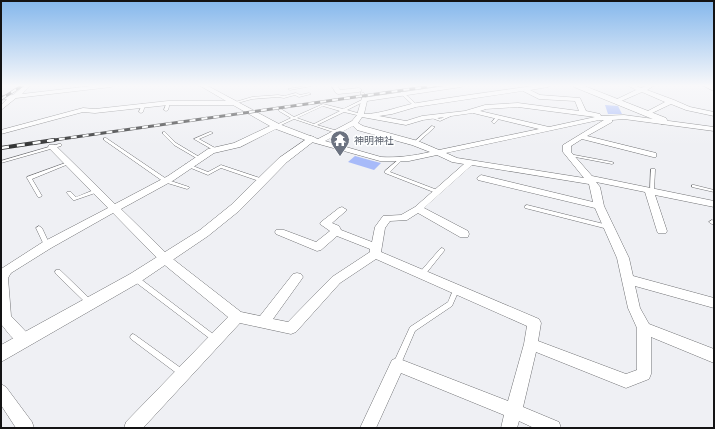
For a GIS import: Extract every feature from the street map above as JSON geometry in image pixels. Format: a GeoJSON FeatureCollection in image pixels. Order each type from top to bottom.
{"type":"FeatureCollection","features":[{"type":"Feature","properties":{"kind":"street"},"geometry":{"type":"LineString","coordinates":[[1,132],[83,110],[95,111],[142,108],[157,105]]}},
{"type":"Feature","properties":{"kind":"street"},"geometry":{"type":"LineString","coordinates":[[238,105],[276,126],[315,140],[380,159],[400,160],[599,118],[614,117]]}},
{"type":"Feature","properties":{"kind":"street"},"geometry":{"type":"LineString","coordinates":[[362,105],[362,116]]}},
{"type":"Feature","properties":{"kind":"street"},"geometry":{"type":"LineString","coordinates":[[1,354],[166,259],[204,233],[235,208],[261,180],[283,160],[315,140],[337,132],[354,123],[362,116],[390,113],[415,105]]}},
{"type":"Feature","properties":{"kind":"street"},"geometry":{"type":"LineString","coordinates":[[362,116],[406,123],[416,119],[449,116],[485,107],[511,105]]}},
{"type":"Feature","properties":{"kind":"street"},"geometry":{"type":"LineString","coordinates":[[511,105],[550,128]]}},
{"type":"Feature","properties":{"kind":"street"},"geometry":{"type":"LineString","coordinates":[[524,114],[531,105]]}},
{"type":"Feature","properties":{"kind":"street"},"geometry":{"type":"LineString","coordinates":[[580,105],[583,114]]}},
{"type":"Feature","properties":{"kind":"street"},"geometry":{"type":"LineString","coordinates":[[627,105],[648,113],[663,120],[664,122]]}},
{"type":"Feature","properties":{"kind":"street"},"geometry":{"type":"LineString","coordinates":[[648,113],[664,105]]}},
{"type":"Feature","properties":{"kind":"street"},"geometry":{"type":"LineString","coordinates":[[681,105],[714,114]]}},
{"type":"Feature","properties":{"kind":"street"},"geometry":{"type":"LineString","coordinates":[[472,111],[496,120],[524,114],[583,114],[714,128]]}},
{"type":"Feature","properties":{"kind":"street"},"geometry":{"type":"LineString","coordinates":[[531,344],[626,380],[644,374],[644,328],[634,308],[623,258],[599,206],[596,187],[567,152],[567,145],[601,123],[614,117]]}},
{"type":"Feature","properties":{"kind":"street"},"geometry":{"type":"LineString","coordinates":[[354,123],[360,128],[415,143],[455,160],[591,180],[714,204]]}},
{"type":"Feature","properties":{"kind":"street"},"geometry":{"type":"LineString","coordinates":[[25,340],[5,319],[2,277],[8,270],[47,244],[87,224],[114,207],[166,181],[199,158],[216,150],[237,145],[276,126]]}},
{"type":"Feature","properties":{"kind":"street"},"geometry":{"type":"LineString","coordinates":[[580,137],[653,155]]}},
{"type":"Feature","properties":{"kind":"street"},"geometry":{"type":"LineString","coordinates":[[56,146],[69,163],[96,191],[166,259],[236,317],[291,328],[336,280],[375,251],[380,227],[387,218],[403,218],[418,209],[470,163]]}},
{"type":"Feature","properties":{"kind":"street"},"geometry":{"type":"LineString","coordinates":[[481,178],[599,206]]}},
{"type":"Feature","properties":{"kind":"street"},"geometry":{"type":"LineString","coordinates":[[651,191],[662,231]]}},
{"type":"Feature","properties":{"kind":"street"},"geometry":{"type":"LineString","coordinates":[[418,209],[464,234]]}},
{"type":"Feature","properties":{"kind":"street"},"geometry":{"type":"LineString","coordinates":[[342,210],[325,224],[335,228],[336,232],[422,274],[534,323],[531,344],[509,428]]}},
{"type":"Feature","properties":{"kind":"street"},"geometry":{"type":"LineString","coordinates":[[280,232],[316,247],[336,232]]}},
{"type":"Feature","properties":{"kind":"street"},"geometry":{"type":"LineString","coordinates":[[263,322],[297,277]]}},
{"type":"Feature","properties":{"kind":"street"},"geometry":{"type":"LineString","coordinates":[[628,279],[714,303]]}},
{"type":"Feature","properties":{"kind":"street"},"geometry":{"type":"LineString","coordinates":[[132,428],[236,317]]}},
{"type":"Feature","properties":{"kind":"street"},"geometry":{"type":"LineString","coordinates":[[644,328],[714,356]]}},
{"type":"Feature","properties":{"kind":"street"},"geometry":{"type":"LineString","coordinates":[[368,428],[397,365],[553,428]]}},
{"type":"Feature","properties":{"kind":"street"},"geometry":{"type":"LineString","coordinates":[[1,392],[20,426]]}},
{"type":"Feature","properties":{"kind":"lane"},"geometry":{"type":"LineString","coordinates":[[166,110],[167,105]]}},
{"type":"Feature","properties":{"kind":"lane"},"geometry":{"type":"LineString","coordinates":[[323,105],[362,116]]}},
{"type":"Feature","properties":{"kind":"lane"},"geometry":{"type":"LineString","coordinates":[[276,126],[323,105]]}},
{"type":"Feature","properties":{"kind":"lane"},"geometry":{"type":"LineString","coordinates":[[314,125],[344,111],[351,105]]}},
{"type":"Feature","properties":{"kind":"lane"},"geometry":{"type":"LineString","coordinates":[[280,110],[294,118],[337,132]]}},
{"type":"Feature","properties":{"kind":"lane"},"geometry":{"type":"LineString","coordinates":[[415,143],[433,127]]}},
{"type":"Feature","properties":{"kind":"lane"},"geometry":{"type":"LineString","coordinates":[[164,133],[175,144],[199,158]]}},
{"type":"Feature","properties":{"kind":"lane"},"geometry":{"type":"LineString","coordinates":[[212,134],[196,139],[216,150]]}},
{"type":"Feature","properties":{"kind":"lane"},"geometry":{"type":"LineString","coordinates":[[105,139],[166,181],[187,188]]}},
{"type":"Feature","properties":{"kind":"lane"},"geometry":{"type":"LineString","coordinates":[[1,162],[56,146]]}},
{"type":"Feature","properties":{"kind":"lane"},"geometry":{"type":"LineString","coordinates":[[570,155],[612,163]]}},
{"type":"Feature","properties":{"kind":"lane"},"geometry":{"type":"LineString","coordinates":[[400,160],[387,172],[438,192]]}},
{"type":"Feature","properties":{"kind":"lane"},"geometry":{"type":"LineString","coordinates":[[40,196],[30,178],[69,163]]}},
{"type":"Feature","properties":{"kind":"lane"},"geometry":{"type":"LineString","coordinates":[[187,165],[208,174],[221,166],[261,180]]}},
{"type":"Feature","properties":{"kind":"lane"},"geometry":{"type":"LineString","coordinates":[[651,191],[653,170]]}},
{"type":"Feature","properties":{"kind":"lane"},"geometry":{"type":"LineString","coordinates":[[694,186],[714,191]]}},
{"type":"Feature","properties":{"kind":"lane"},"geometry":{"type":"LineString","coordinates":[[69,193],[75,199],[96,191]]}},
{"type":"Feature","properties":{"kind":"lane"},"geometry":{"type":"LineString","coordinates":[[527,207],[608,227]]}},
{"type":"Feature","properties":{"kind":"lane"},"geometry":{"type":"LineString","coordinates":[[39,228],[47,244]]}},
{"type":"Feature","properties":{"kind":"lane"},"geometry":{"type":"LineString","coordinates":[[422,274],[442,250]]}},
{"type":"Feature","properties":{"kind":"lane"},"geometry":{"type":"LineString","coordinates":[[58,272],[90,303]]}},
{"type":"Feature","properties":{"kind":"lane"},"geometry":{"type":"LineString","coordinates":[[135,278],[215,339]]}},
{"type":"Feature","properties":{"kind":"lane"},"geometry":{"type":"LineString","coordinates":[[397,365],[412,329],[450,304],[456,290]]}},
{"type":"Feature","properties":{"kind":"lane"},"geometry":{"type":"LineString","coordinates":[[133,337],[183,373]]}},
{"type":"Feature","properties":{"kind":"building"},"geometry":{"type":"Polygon","coordinates":[[[605,105],[618,106],[622,114],[608,114],[605,105]]]}},
{"type":"Feature","properties":{"kind":"building"},"geometry":{"type":"Polygon","coordinates":[[[355,156],[381,163],[374,170],[348,162],[355,156]]]}},
{"type":"Feature","properties":{"kind":"railway"},"geometry":{"type":"LineString","coordinates":[[54,140],[299,105]]}},
{"type":"Feature","properties":{"kind":"railway"},"geometry":{"type":"LineString","coordinates":[[1,148],[54,140]]}},
{"type":"Feature","properties":{"kind":"railway"},"geometry":{"type":"LineString","coordinates":[[47,141],[54,140]]}},
{"type":"Feature","properties":{"kind":"place","name":"神明神社"},"geometry":{"type":"Point","coordinates":[340,157]}}]}
